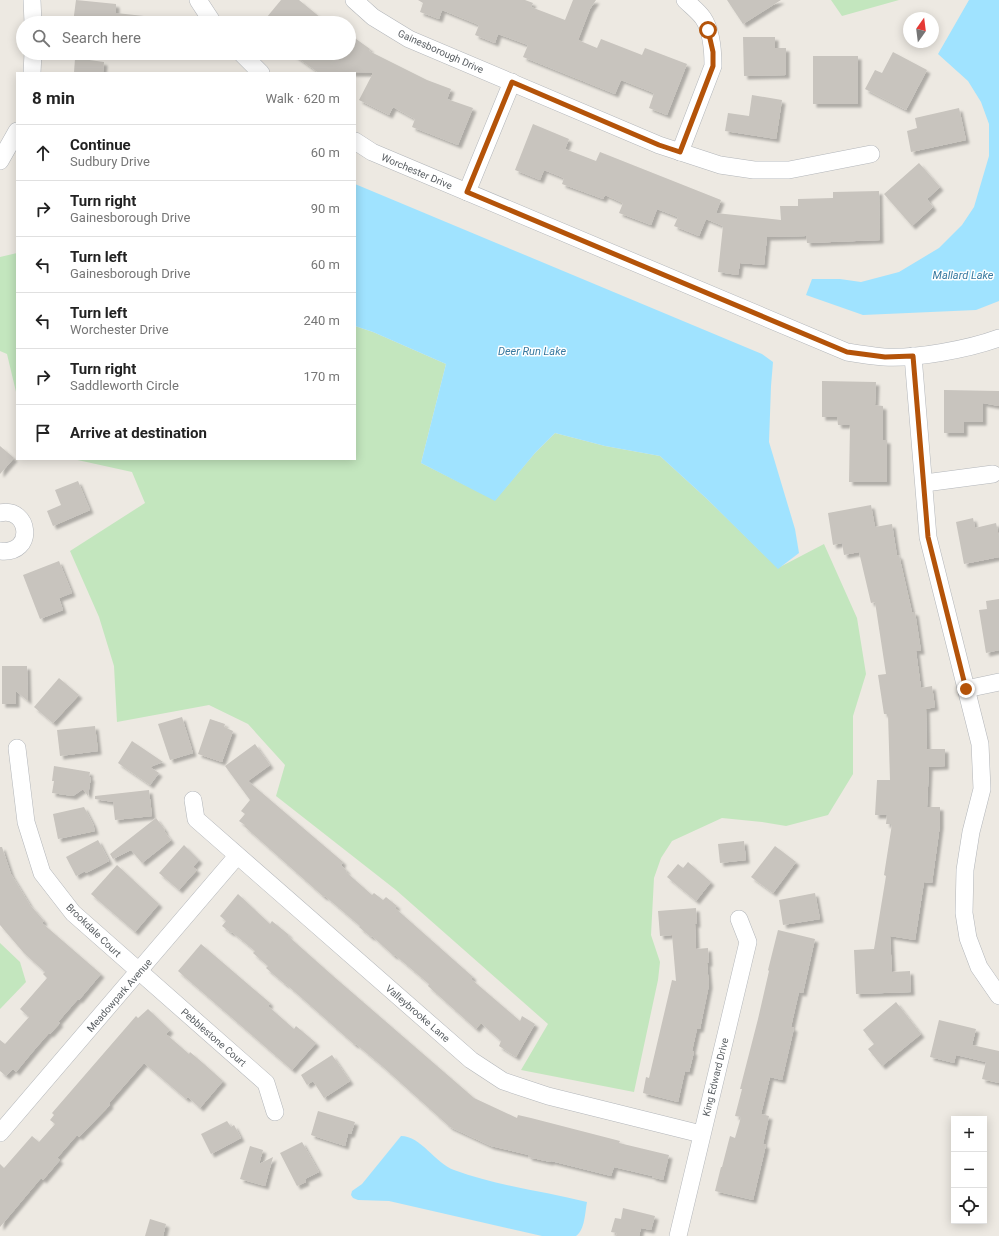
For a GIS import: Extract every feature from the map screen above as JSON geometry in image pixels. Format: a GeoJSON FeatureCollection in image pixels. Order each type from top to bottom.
{"type":"FeatureCollection","features":[{"type":"Feature","properties":{"kind":"street"},"geometry":{"type":"LineString","coordinates":[[32,0],[32,16]]}},
{"type":"Feature","properties":{"kind":"street"},"geometry":{"type":"LineString","coordinates":[[198,0],[208,16]]}},
{"type":"Feature","properties":{"kind":"street","name":"Gainesborough Drive"},"geometry":{"type":"LineString","coordinates":[[354,0],[373,17],[409,39],[659,145],[720,165],[754,170],[789,170],[871,154]]}},
{"type":"Feature","properties":{"kind":"street"},"geometry":{"type":"LineString","coordinates":[[680,152],[713,66],[713,52],[708,30],[703,18],[685,0]]}},
{"type":"Feature","properties":{"kind":"street"},"geometry":{"type":"LineString","coordinates":[[32,72],[33,60]]}},
{"type":"Feature","properties":{"kind":"street"},"geometry":{"type":"LineString","coordinates":[[248,60],[260,72]]}},
{"type":"Feature","properties":{"kind":"street"},"geometry":{"type":"LineString","coordinates":[[467,192],[512,82]]}},
{"type":"Feature","properties":{"kind":"street"},"geometry":{"type":"LineString","coordinates":[[0,161],[16,133]]}},
{"type":"Feature","properties":{"kind":"street","name":"Worchester Drive"},"geometry":{"type":"LineString","coordinates":[[356,142],[372,152],[847,352],[885,357],[913,356],[953,350],[999,338]]}},
{"type":"Feature","properties":{"kind":"street"},"geometry":{"type":"LineString","coordinates":[[913,356],[925,483],[928,537],[980,744],[982,789],[971,832],[965,870],[964,913],[968,938],[979,967],[999,996]]}},
{"type":"Feature","properties":{"kind":"street"},"geometry":{"type":"LineString","coordinates":[[925,483],[994,474]]}},
{"type":"Feature","properties":{"kind":"street"},"geometry":{"type":"LineString","coordinates":[[0,513],[12,514],[19,518],[25,526],[23,541],[15,549],[8,552],[0,551]]}},
{"type":"Feature","properties":{"kind":"street"},"geometry":{"type":"LineString","coordinates":[[966,689],[999,682]]}},
{"type":"Feature","properties":{"kind":"street","name":"Brookdale Court"},"geometry":{"type":"LineString","coordinates":[[17,748],[26,822],[42,873],[73,912],[139,972]]}},
{"type":"Feature","properties":{"kind":"street","name":"Valleybrooke Lane"},"geometry":{"type":"LineString","coordinates":[[193,800],[196,819],[471,1060],[503,1081],[548,1096],[701,1134]]}},
{"type":"Feature","properties":{"kind":"street","name":"Meadowpark Avenue"},"geometry":{"type":"LineString","coordinates":[[0,1133],[238,856]]}},
{"type":"Feature","properties":{"kind":"street","name":"King Edward Drive"},"geometry":{"type":"LineString","coordinates":[[678,1236],[701,1134],[748,942],[738,919]]}},
{"type":"Feature","properties":{"kind":"street","name":"Pebblestone Court"},"geometry":{"type":"LineString","coordinates":[[139,972],[266,1083],[275,1112]]}},
{"type":"Feature","properties":{"kind":"green space"},"geometry":{"type":"Polygon","coordinates":[[[831,0],[899,0],[842,16],[831,0]]]}},
{"type":"Feature","properties":{"kind":"green space"},"geometry":{"type":"Polygon","coordinates":[[[16,253],[16,392],[7,354],[0,351],[0,257],[16,253]]]}},
{"type":"Feature","properties":{"kind":"green space"},"geometry":{"type":"Polygon","coordinates":[[[356,326],[373,332],[446,364],[421,463],[495,500],[535,453],[555,433],[605,446],[660,456],[778,568],[824,544],[857,618],[866,674],[853,716],[853,774],[828,815],[786,826],[722,818],[672,841],[661,858],[654,878],[651,935],[660,962],[658,980],[634,1092],[521,1070],[548,1024],[396,890],[276,796],[285,765],[248,724],[209,705],[117,722],[114,666],[99,617],[70,551],[145,503],[132,472],[78,460],[356,460],[356,326]]]}},
{"type":"Feature","properties":{"kind":"green space"},"geometry":{"type":"Polygon","coordinates":[[[0,943],[20,962],[26,982],[0,1009],[0,943]]]}},
{"type":"Feature","properties":{"kind":"water","name":"Mallard Lake"},"geometry":{"type":"Polygon","coordinates":[[[969,0],[999,0],[999,301],[976,310],[863,315],[806,295],[812,279],[840,279],[861,282],[899,272],[939,248],[962,225],[974,207],[989,156],[989,124],[981,102],[968,81],[938,54],[969,0]]]}},
{"type":"Feature","properties":{"kind":"water","name":"Deer Run Lake"},"geometry":{"type":"Polygon","coordinates":[[[356,184],[762,354],[773,362],[769,442],[795,529],[799,553],[778,569],[707,499],[660,456],[605,446],[555,433],[535,453],[495,501],[421,463],[446,364],[373,332],[356,326],[356,184]]]}},
{"type":"Feature","properties":{"kind":"water"},"geometry":{"type":"Polygon","coordinates":[[[401,1136],[415,1140],[447,1167],[470,1176],[587,1202],[581,1230],[576,1236],[542,1236],[389,1201],[358,1200],[353,1198],[351,1195],[352,1191],[362,1184],[401,1136]]]}},
{"type":"Feature","properties":{"kind":"building"},"geometry":{"type":"Polygon","coordinates":[[[76,0],[116,4],[116,13],[144,16],[74,16],[76,0]]]}},
{"type":"Feature","properties":{"kind":"building"},"geometry":{"type":"Polygon","coordinates":[[[281,0],[299,0],[318,16],[268,16],[281,0]]]}},
{"type":"Feature","properties":{"kind":"building"},"geometry":{"type":"Polygon","coordinates":[[[418,0],[525,0],[533,3],[531,7],[565,20],[573,0],[596,0],[590,9],[578,40],[597,48],[601,39],[642,55],[645,48],[687,64],[667,115],[649,108],[654,93],[621,80],[615,94],[523,57],[528,45],[498,34],[495,43],[475,35],[479,25],[442,10],[439,19],[420,12],[423,3],[418,0]]]}},
{"type":"Feature","properties":{"kind":"building"},"geometry":{"type":"Polygon","coordinates":[[[727,0],[781,0],[743,24],[727,0]]]}},
{"type":"Feature","properties":{"kind":"building"},"geometry":{"type":"Polygon","coordinates":[[[743,37],[775,37],[775,48],[786,48],[786,75],[744,76],[743,37]]]}},
{"type":"Feature","properties":{"kind":"building"},"geometry":{"type":"Polygon","coordinates":[[[356,39],[370,49],[369,51],[427,80],[451,89],[447,99],[473,108],[458,145],[412,127],[415,119],[393,107],[389,115],[359,100],[373,73],[318,72],[301,60],[356,60],[356,39]]]}},
{"type":"Feature","properties":{"kind":"building"},"geometry":{"type":"Polygon","coordinates":[[[893,52],[927,70],[906,110],[865,89],[875,70],[882,73],[893,52]]]}},
{"type":"Feature","properties":{"kind":"building"},"geometry":{"type":"Polygon","coordinates":[[[813,56],[858,56],[858,104],[813,104],[813,56]]]}},
{"type":"Feature","properties":{"kind":"building"},"geometry":{"type":"Polygon","coordinates":[[[75,60],[104,62],[103,72],[74,72],[75,60]]]}},
{"type":"Feature","properties":{"kind":"building"},"geometry":{"type":"Polygon","coordinates":[[[752,95],[782,100],[776,139],[725,131],[728,113],[749,116],[752,95]]]}},
{"type":"Feature","properties":{"kind":"building"},"geometry":{"type":"Polygon","coordinates":[[[959,108],[966,140],[911,152],[907,131],[917,128],[915,118],[959,108]]]}},
{"type":"Feature","properties":{"kind":"building"},"geometry":{"type":"Polygon","coordinates":[[[533,124],[569,139],[565,149],[596,161],[600,152],[721,200],[716,213],[781,220],[780,206],[798,206],[798,199],[833,198],[833,192],[879,191],[880,240],[807,243],[806,236],[767,237],[764,265],[740,263],[738,275],[718,272],[723,226],[706,219],[699,236],[674,226],[678,217],[657,209],[651,225],[619,213],[623,203],[605,195],[603,199],[562,184],[564,178],[544,170],[540,180],[515,170],[533,124]]]}},
{"type":"Feature","properties":{"kind":"building"},"geometry":{"type":"Polygon","coordinates":[[[919,163],[940,187],[927,199],[933,207],[912,226],[884,194],[919,163]]]}},
{"type":"Feature","properties":{"kind":"building"},"geometry":{"type":"Polygon","coordinates":[[[822,381],[876,382],[875,405],[883,406],[883,440],[887,440],[887,482],[849,482],[850,425],[838,425],[837,417],[822,417],[822,381]]]}},
{"type":"Feature","properties":{"kind":"building"},"geometry":{"type":"Polygon","coordinates":[[[944,390],[999,391],[999,406],[983,403],[983,422],[964,422],[964,433],[944,433],[944,390]]]}},
{"type":"Feature","properties":{"kind":"building"},"geometry":{"type":"Polygon","coordinates":[[[0,446],[14,458],[0,474],[0,446]]]}},
{"type":"Feature","properties":{"kind":"building"},"geometry":{"type":"Polygon","coordinates":[[[78,481],[90,510],[53,526],[47,511],[61,505],[55,490],[78,481]]]}},
{"type":"Feature","properties":{"kind":"building"},"geometry":{"type":"Polygon","coordinates":[[[871,505],[875,527],[892,524],[897,556],[899,555],[912,612],[915,612],[921,651],[916,651],[921,688],[932,686],[935,707],[926,709],[927,749],[945,749],[945,766],[929,767],[927,807],[940,807],[940,825],[932,883],[924,882],[915,940],[890,936],[892,972],[910,971],[911,992],[856,994],[854,950],[874,949],[886,876],[884,875],[892,824],[886,824],[887,815],[875,815],[877,780],[890,780],[888,714],[884,714],[878,675],[886,674],[875,602],[871,603],[859,552],[844,555],[842,543],[833,545],[828,513],[871,505]]]}},
{"type":"Feature","properties":{"kind":"building"},"geometry":{"type":"Polygon","coordinates":[[[973,518],[975,528],[996,523],[999,537],[999,557],[964,564],[956,522],[973,518]]]}},
{"type":"Feature","properties":{"kind":"building"},"geometry":{"type":"Polygon","coordinates":[[[59,561],[72,593],[59,598],[63,610],[40,619],[23,575],[59,561]]]}},
{"type":"Feature","properties":{"kind":"building"},"geometry":{"type":"Polygon","coordinates":[[[999,599],[999,650],[986,653],[979,610],[987,609],[986,601],[999,599]]]}},
{"type":"Feature","properties":{"kind":"building"},"geometry":{"type":"Polygon","coordinates":[[[2,666],[27,666],[28,701],[16,691],[16,704],[2,704],[2,666]]]}},
{"type":"Feature","properties":{"kind":"building"},"geometry":{"type":"Polygon","coordinates":[[[59,678],[79,695],[53,723],[34,707],[59,678]]]}},
{"type":"Feature","properties":{"kind":"building"},"geometry":{"type":"Polygon","coordinates":[[[182,717],[193,753],[170,760],[158,724],[182,717]]]}},
{"type":"Feature","properties":{"kind":"building"},"geometry":{"type":"Polygon","coordinates":[[[210,719],[225,724],[224,727],[233,731],[222,762],[198,754],[210,719]]]}},
{"type":"Feature","properties":{"kind":"building"},"geometry":{"type":"Polygon","coordinates":[[[95,726],[98,751],[60,756],[57,730],[95,726]]]}},
{"type":"Feature","properties":{"kind":"building"},"geometry":{"type":"Polygon","coordinates":[[[132,741],[163,762],[150,767],[159,773],[150,785],[118,763],[132,741]]]}},
{"type":"Feature","properties":{"kind":"building"},"geometry":{"type":"Polygon","coordinates":[[[255,744],[270,765],[248,781],[343,862],[341,865],[347,871],[346,872],[372,895],[374,893],[383,900],[386,897],[397,906],[395,908],[473,977],[471,979],[520,1021],[522,1016],[535,1024],[516,1057],[499,1046],[501,1041],[481,1023],[476,1029],[428,986],[429,984],[372,936],[371,937],[359,927],[360,926],[325,896],[324,897],[239,821],[245,814],[241,811],[250,800],[225,766],[255,744]]]}},
{"type":"Feature","properties":{"kind":"building"},"geometry":{"type":"Polygon","coordinates":[[[54,766],[90,772],[89,777],[91,777],[88,796],[83,789],[73,796],[52,793],[54,766]]]}},
{"type":"Feature","properties":{"kind":"building"},"geometry":{"type":"Polygon","coordinates":[[[149,790],[152,816],[115,820],[113,802],[95,799],[95,796],[149,790]]]}},
{"type":"Feature","properties":{"kind":"building"},"geometry":{"type":"Polygon","coordinates":[[[84,807],[95,831],[58,839],[53,814],[84,807]]]}},
{"type":"Feature","properties":{"kind":"building"},"geometry":{"type":"Polygon","coordinates":[[[156,818],[171,840],[142,863],[131,850],[113,859],[110,854],[156,818]]]}},
{"type":"Feature","properties":{"kind":"building"},"geometry":{"type":"Polygon","coordinates":[[[98,840],[109,861],[86,873],[85,871],[76,876],[66,857],[98,840]]]}},
{"type":"Feature","properties":{"kind":"building"},"geometry":{"type":"Polygon","coordinates":[[[744,841],[746,860],[720,863],[718,844],[744,841]]]}},
{"type":"Feature","properties":{"kind":"building"},"geometry":{"type":"Polygon","coordinates":[[[184,845],[199,860],[193,867],[197,870],[179,890],[159,873],[184,845]]]}},
{"type":"Feature","properties":{"kind":"building"},"geometry":{"type":"Polygon","coordinates":[[[775,846],[796,862],[773,893],[751,877],[775,846]]]}},
{"type":"Feature","properties":{"kind":"building"},"geometry":{"type":"Polygon","coordinates":[[[0,847],[2,847],[11,874],[30,905],[44,921],[42,923],[101,974],[16,1072],[13,1069],[6,1076],[0,1071],[0,1040],[5,1044],[29,1017],[20,1009],[47,978],[43,974],[45,972],[24,953],[0,925],[0,847]]]}},
{"type":"Feature","properties":{"kind":"building"},"geometry":{"type":"Polygon","coordinates":[[[688,862],[711,882],[696,901],[667,877],[678,864],[683,868],[688,862]]]}},
{"type":"Feature","properties":{"kind":"building"},"geometry":{"type":"Polygon","coordinates":[[[117,865],[159,904],[135,932],[91,894],[117,865]]]}},
{"type":"Feature","properties":{"kind":"building"},"geometry":{"type":"Polygon","coordinates":[[[815,893],[820,919],[783,925],[779,900],[815,893]]]}},
{"type":"Feature","properties":{"kind":"building"},"geometry":{"type":"Polygon","coordinates":[[[238,894],[270,924],[272,921],[289,935],[288,936],[333,976],[474,1098],[517,1118],[518,1115],[531,1118],[620,1141],[619,1143],[669,1155],[663,1180],[614,1167],[611,1176],[551,1161],[528,1157],[529,1155],[491,1146],[450,1127],[382,1066],[356,1044],[355,1045],[266,968],[268,966],[253,953],[255,951],[232,932],[231,933],[222,926],[226,921],[220,916],[238,894]]]}},
{"type":"Feature","properties":{"kind":"building"},"geometry":{"type":"Polygon","coordinates":[[[696,908],[696,949],[708,948],[709,963],[707,963],[709,985],[700,1029],[697,1029],[692,1051],[694,1052],[689,1072],[685,1071],[678,1102],[643,1093],[646,1077],[649,1078],[672,980],[676,981],[672,935],[660,936],[658,911],[696,908]]]}},
{"type":"Feature","properties":{"kind":"building"},"geometry":{"type":"Polygon","coordinates":[[[778,930],[815,939],[803,993],[799,992],[791,1027],[794,1028],[782,1080],[770,1077],[761,1114],[769,1116],[763,1144],[766,1145],[753,1200],[715,1191],[730,1136],[735,1138],[741,1117],[735,1116],[742,1089],[740,1089],[758,1019],[778,930]]]}},
{"type":"Feature","properties":{"kind":"building"},"geometry":{"type":"Polygon","coordinates":[[[201,944],[270,1003],[268,1006],[294,1029],[296,1026],[316,1043],[292,1070],[178,971],[201,944]]]}},
{"type":"Feature","properties":{"kind":"building"},"geometry":{"type":"Polygon","coordinates":[[[896,1002],[921,1034],[882,1066],[868,1049],[874,1044],[863,1030],[896,1002]]]}},
{"type":"Feature","properties":{"kind":"building"},"geometry":{"type":"Polygon","coordinates":[[[148,1009],[170,1030],[166,1034],[189,1054],[190,1052],[223,1081],[200,1108],[188,1097],[186,1099],[144,1063],[109,1103],[110,1105],[79,1137],[77,1135],[57,1158],[60,1160],[43,1180],[41,1178],[0,1227],[0,1164],[4,1168],[32,1136],[39,1142],[55,1124],[50,1120],[54,1115],[52,1113],[136,1016],[138,1018],[148,1009]]]}},
{"type":"Feature","properties":{"kind":"building"},"geometry":{"type":"Polygon","coordinates":[[[939,1020],[976,1029],[972,1045],[999,1051],[999,1083],[982,1079],[986,1062],[956,1055],[954,1063],[930,1057],[939,1020]]]}},
{"type":"Feature","properties":{"kind":"building"},"geometry":{"type":"Polygon","coordinates":[[[332,1055],[350,1081],[324,1098],[313,1081],[307,1085],[301,1075],[332,1055]]]}},
{"type":"Feature","properties":{"kind":"building"},"geometry":{"type":"Polygon","coordinates":[[[318,1111],[355,1122],[351,1134],[348,1134],[345,1146],[311,1135],[318,1111]]]}},
{"type":"Feature","properties":{"kind":"building"},"geometry":{"type":"Polygon","coordinates":[[[227,1121],[231,1127],[234,1125],[241,1138],[211,1154],[201,1134],[227,1121]]]}},
{"type":"Feature","properties":{"kind":"building"},"geometry":{"type":"Polygon","coordinates":[[[302,1142],[319,1172],[305,1179],[306,1182],[297,1186],[280,1153],[302,1142]]]}},
{"type":"Feature","properties":{"kind":"building"},"geometry":{"type":"Polygon","coordinates":[[[250,1146],[263,1150],[259,1164],[273,1157],[265,1186],[240,1179],[250,1146]]]}},
{"type":"Feature","properties":{"kind":"building"},"geometry":{"type":"Polygon","coordinates":[[[623,1208],[655,1216],[651,1230],[641,1228],[639,1236],[616,1236],[617,1233],[611,1232],[615,1218],[621,1219],[623,1208]]]}},
{"type":"Feature","properties":{"kind":"building"},"geometry":{"type":"Polygon","coordinates":[[[150,1219],[166,1224],[163,1236],[145,1236],[150,1219]]]}},
{"type":"Feature","properties":{"kind":"route"},"geometry":{"type":"LineString","coordinates":[[708,30],[713,52],[713,66],[680,152],[659,145],[512,82],[467,192],[847,352],[885,357],[913,356],[925,483],[928,537],[966,689]]}}]}
